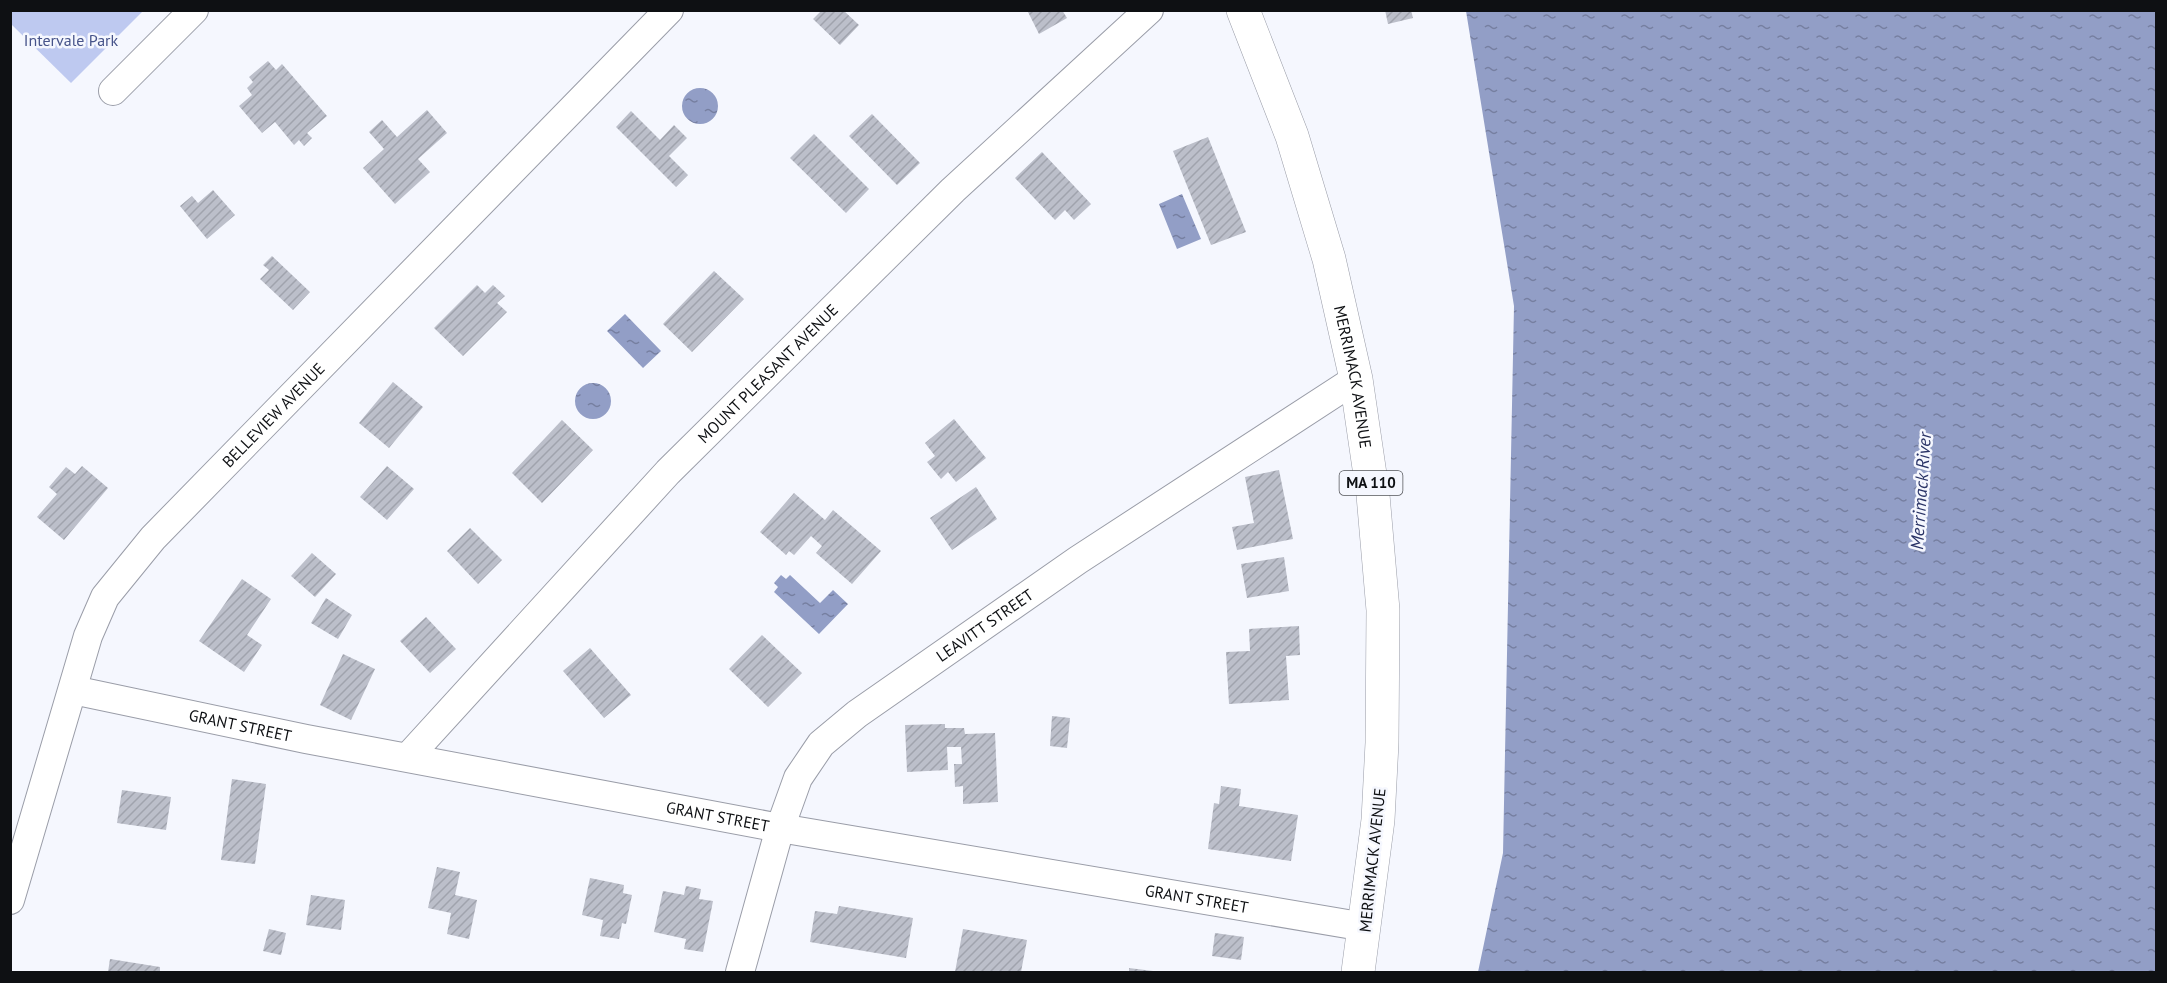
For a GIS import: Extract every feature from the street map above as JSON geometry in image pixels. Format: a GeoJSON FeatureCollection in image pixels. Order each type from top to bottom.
{"type":"FeatureCollection","features":[{"type":"Feature","properties":{"kind":"main road","name":"MERRIMACK AVENUE"},"geometry":{"type":"LineString","coordinates":[[1243,10],[1292,136],[1329,259],[1356,379],[1373,495],[1383,610],[1382,743],[1378,820],[1358,972]]}},
{"type":"Feature","properties":{"kind":"street"},"geometry":{"type":"LineString","coordinates":[[113,91],[194,10]]}},
{"type":"Feature","properties":{"kind":"street","name":"BELLEVIEW AVENUE"},"geometry":{"type":"LineString","coordinates":[[10,900],[88,636],[105,597],[153,538],[669,10]]}},
{"type":"Feature","properties":{"kind":"street","name":"MOUNT PLEASANT AVENUE"},"geometry":{"type":"LineString","coordinates":[[408,757],[677,464],[953,190],[1149,10]]}},
{"type":"Feature","properties":{"kind":"street","name":"LEAVITT STREET"},"geometry":{"type":"LineString","coordinates":[[740,972],[780,828],[798,778],[821,744],[856,714],[1078,560],[1356,379]]}},
{"type":"Feature","properties":{"kind":"street","name":"GRANT STREET"},"geometry":{"type":"LineString","coordinates":[[73,690],[306,739],[780,828],[1365,927]]}},
{"type":"Feature","properties":{"kind":"green space","name":"Intervale Park"},"geometry":{"type":"Polygon","coordinates":[[[10,11],[143,11],[71,83],[11,24],[10,11]]]}},
{"type":"Feature","properties":{"kind":"water","name":"Merrimack River"},"geometry":{"type":"Polygon","coordinates":[[[1466,11],[2156,11],[2156,972],[1478,972],[1503,853],[1514,306],[1466,11]]]}},
{"type":"Feature","properties":{"kind":"water"},"geometry":{"type":"Polygon","coordinates":[[[700,88],[713,93],[718,106],[713,119],[700,124],[687,119],[682,106],[687,93],[700,88]]]}},
{"type":"Feature","properties":{"kind":"water"},"geometry":{"type":"Polygon","coordinates":[[[1182,194],[1201,239],[1177,249],[1159,204],[1182,194]]]}},
{"type":"Feature","properties":{"kind":"water"},"geometry":{"type":"Polygon","coordinates":[[[625,314],[661,351],[643,368],[607,331],[625,314]]]}},
{"type":"Feature","properties":{"kind":"water"},"geometry":{"type":"Polygon","coordinates":[[[593,383],[606,388],[611,401],[606,414],[593,419],[580,414],[575,401],[580,388],[593,383]]]}},
{"type":"Feature","properties":{"kind":"water"},"geometry":{"type":"Polygon","coordinates":[[[781,575],[786,579],[790,575],[820,603],[833,590],[848,604],[819,634],[774,592],[778,587],[774,583],[781,575]]]}},
{"type":"Feature","properties":{"kind":"building"},"geometry":{"type":"Polygon","coordinates":[[[822,10],[843,10],[859,25],[840,45],[813,19],[822,10]]]}},
{"type":"Feature","properties":{"kind":"building"},"geometry":{"type":"Polygon","coordinates":[[[1027,10],[1062,10],[1067,18],[1039,34],[1027,10]]]}},
{"type":"Feature","properties":{"kind":"building"},"geometry":{"type":"Polygon","coordinates":[[[1385,10],[1411,10],[1413,18],[1388,24],[1385,10]]]}},
{"type":"Feature","properties":{"kind":"building"},"geometry":{"type":"Polygon","coordinates":[[[268,61],[276,70],[282,64],[327,116],[307,133],[312,138],[304,146],[299,140],[294,145],[275,122],[262,133],[239,106],[252,95],[247,88],[253,82],[249,77],[268,61]]]}},
{"type":"Feature","properties":{"kind":"building"},"geometry":{"type":"Polygon","coordinates":[[[427,110],[447,133],[418,159],[430,172],[395,204],[363,168],[384,149],[369,132],[382,120],[397,137],[427,110]]]}},
{"type":"Feature","properties":{"kind":"building"},"geometry":{"type":"Polygon","coordinates":[[[631,111],[660,140],[674,125],[687,138],[669,156],[688,175],[676,187],[616,127],[631,111]]]}},
{"type":"Feature","properties":{"kind":"building"},"geometry":{"type":"Polygon","coordinates":[[[872,114],[920,163],[897,185],[849,136],[872,114]]]}},
{"type":"Feature","properties":{"kind":"building"},"geometry":{"type":"Polygon","coordinates":[[[814,134],[869,189],[846,213],[790,158],[814,134]]]}},
{"type":"Feature","properties":{"kind":"building"},"geometry":{"type":"Polygon","coordinates":[[[1208,137],[1246,232],[1211,245],[1173,151],[1208,137]]]}},
{"type":"Feature","properties":{"kind":"building"},"geometry":{"type":"Polygon","coordinates":[[[1042,152],[1091,204],[1074,220],[1065,210],[1055,220],[1015,178],[1042,152]]]}},
{"type":"Feature","properties":{"kind":"building"},"geometry":{"type":"Polygon","coordinates":[[[213,190],[235,215],[207,239],[180,206],[192,196],[198,203],[213,190]]]}},
{"type":"Feature","properties":{"kind":"building"},"geometry":{"type":"Polygon","coordinates":[[[272,256],[310,292],[293,310],[260,279],[269,270],[263,265],[272,256]]]}},
{"type":"Feature","properties":{"kind":"building"},"geometry":{"type":"Polygon","coordinates":[[[714,271],[744,299],[692,352],[663,324],[714,271]]]}},
{"type":"Feature","properties":{"kind":"building"},"geometry":{"type":"Polygon","coordinates":[[[477,285],[485,293],[493,285],[505,296],[497,303],[507,312],[463,356],[434,328],[477,285]]]}},
{"type":"Feature","properties":{"kind":"building"},"geometry":{"type":"Polygon","coordinates":[[[393,382],[423,407],[389,448],[359,423],[393,382]]]}},
{"type":"Feature","properties":{"kind":"building"},"geometry":{"type":"Polygon","coordinates":[[[954,419],[986,458],[956,482],[948,472],[941,479],[927,462],[935,456],[925,443],[954,419]]]}},
{"type":"Feature","properties":{"kind":"building"},"geometry":{"type":"Polygon","coordinates":[[[562,420],[593,450],[542,503],[512,473],[562,420]]]}},
{"type":"Feature","properties":{"kind":"building"},"geometry":{"type":"Polygon","coordinates":[[[82,466],[108,488],[64,540],[37,517],[57,494],[49,487],[66,467],[75,474],[82,466]]]}},
{"type":"Feature","properties":{"kind":"building"},"geometry":{"type":"Polygon","coordinates":[[[387,466],[414,489],[387,520],[360,497],[387,466]]]}},
{"type":"Feature","properties":{"kind":"building"},"geometry":{"type":"Polygon","coordinates":[[[1279,470],[1293,539],[1237,550],[1232,527],[1254,523],[1245,477],[1279,470]]]}},
{"type":"Feature","properties":{"kind":"building"},"geometry":{"type":"Polygon","coordinates":[[[976,487],[997,519],[952,550],[930,518],[976,487]]]}},
{"type":"Feature","properties":{"kind":"building"},"geometry":{"type":"Polygon","coordinates":[[[794,493],[825,520],[833,510],[881,551],[852,584],[816,553],[822,546],[811,536],[794,555],[789,551],[786,555],[760,532],[794,493]]]}},
{"type":"Feature","properties":{"kind":"building"},"geometry":{"type":"Polygon","coordinates":[[[470,528],[502,560],[478,584],[447,551],[470,528]]]}},
{"type":"Feature","properties":{"kind":"building"},"geometry":{"type":"Polygon","coordinates":[[[312,553],[336,574],[315,597],[291,576],[312,553]]]}},
{"type":"Feature","properties":{"kind":"building"},"geometry":{"type":"Polygon","coordinates":[[[1284,557],[1289,591],[1247,598],[1241,564],[1284,557]]]}},
{"type":"Feature","properties":{"kind":"building"},"geometry":{"type":"Polygon","coordinates":[[[242,579],[271,599],[247,635],[262,645],[244,672],[199,641],[242,579]]]}},
{"type":"Feature","properties":{"kind":"building"},"geometry":{"type":"Polygon","coordinates":[[[326,598],[352,615],[338,639],[311,623],[326,598]]]}},
{"type":"Feature","properties":{"kind":"building"},"geometry":{"type":"Polygon","coordinates":[[[426,617],[456,649],[430,673],[400,641],[426,617]]]}},
{"type":"Feature","properties":{"kind":"building"},"geometry":{"type":"Polygon","coordinates":[[[1299,626],[1300,655],[1286,656],[1289,700],[1229,704],[1226,652],[1250,651],[1249,629],[1299,626]]]}},
{"type":"Feature","properties":{"kind":"building"},"geometry":{"type":"Polygon","coordinates":[[[762,635],[802,673],[768,707],[729,669],[762,635]]]}},
{"type":"Feature","properties":{"kind":"building"},"geometry":{"type":"Polygon","coordinates":[[[590,648],[631,695],[604,718],[563,671],[590,648]]]}},
{"type":"Feature","properties":{"kind":"building"},"geometry":{"type":"Polygon","coordinates":[[[343,654],[375,669],[351,720],[320,705],[343,654]]]}},
{"type":"Feature","properties":{"kind":"building"},"geometry":{"type":"Polygon","coordinates":[[[1052,716],[1070,718],[1067,748],[1050,746],[1052,716]]]}},
{"type":"Feature","properties":{"kind":"building"},"geometry":{"type":"Polygon","coordinates":[[[945,724],[945,728],[964,728],[965,734],[995,733],[998,802],[963,804],[963,786],[955,787],[954,764],[962,764],[961,747],[947,747],[948,770],[907,772],[905,725],[945,724]]]}},
{"type":"Feature","properties":{"kind":"building"},"geometry":{"type":"Polygon","coordinates":[[[232,779],[266,784],[255,864],[221,860],[232,779]]]}},
{"type":"Feature","properties":{"kind":"building"},"geometry":{"type":"Polygon","coordinates":[[[1221,786],[1241,789],[1239,806],[1298,815],[1291,861],[1208,849],[1214,803],[1219,804],[1221,786]]]}},
{"type":"Feature","properties":{"kind":"building"},"geometry":{"type":"Polygon","coordinates":[[[122,790],[171,797],[166,830],[117,823],[122,790]]]}},
{"type":"Feature","properties":{"kind":"building"},"geometry":{"type":"Polygon","coordinates":[[[437,867],[460,872],[455,895],[477,900],[469,939],[447,934],[451,913],[428,908],[437,867]]]}},
{"type":"Feature","properties":{"kind":"building"},"geometry":{"type":"Polygon","coordinates":[[[590,878],[624,885],[623,893],[632,895],[626,924],[622,923],[619,939],[600,936],[603,920],[582,915],[590,878]]]}},
{"type":"Feature","properties":{"kind":"building"},"geometry":{"type":"Polygon","coordinates":[[[686,886],[701,889],[699,899],[713,901],[703,952],[684,949],[686,939],[654,932],[663,891],[684,895],[686,886]]]}},
{"type":"Feature","properties":{"kind":"building"},"geometry":{"type":"Polygon","coordinates":[[[311,895],[345,900],[341,930],[306,925],[311,895]]]}},
{"type":"Feature","properties":{"kind":"building"},"geometry":{"type":"Polygon","coordinates":[[[839,906],[913,918],[906,958],[810,942],[815,911],[837,914],[839,906]]]}},
{"type":"Feature","properties":{"kind":"building"},"geometry":{"type":"Polygon","coordinates":[[[269,929],[286,933],[281,955],[263,951],[269,929]]]}},
{"type":"Feature","properties":{"kind":"building"},"geometry":{"type":"Polygon","coordinates":[[[963,929],[1027,940],[1021,972],[955,972],[963,929]]]}},
{"type":"Feature","properties":{"kind":"building"},"geometry":{"type":"Polygon","coordinates":[[[1215,933],[1244,937],[1241,960],[1212,956],[1215,933]]]}},
{"type":"Feature","properties":{"kind":"building"},"geometry":{"type":"Polygon","coordinates":[[[110,959],[160,967],[160,972],[108,972],[110,959]]]}},
{"type":"Feature","properties":{"kind":"building"},"geometry":{"type":"Polygon","coordinates":[[[1129,968],[1153,971],[1153,972],[1129,972],[1129,968]]]}}]}
